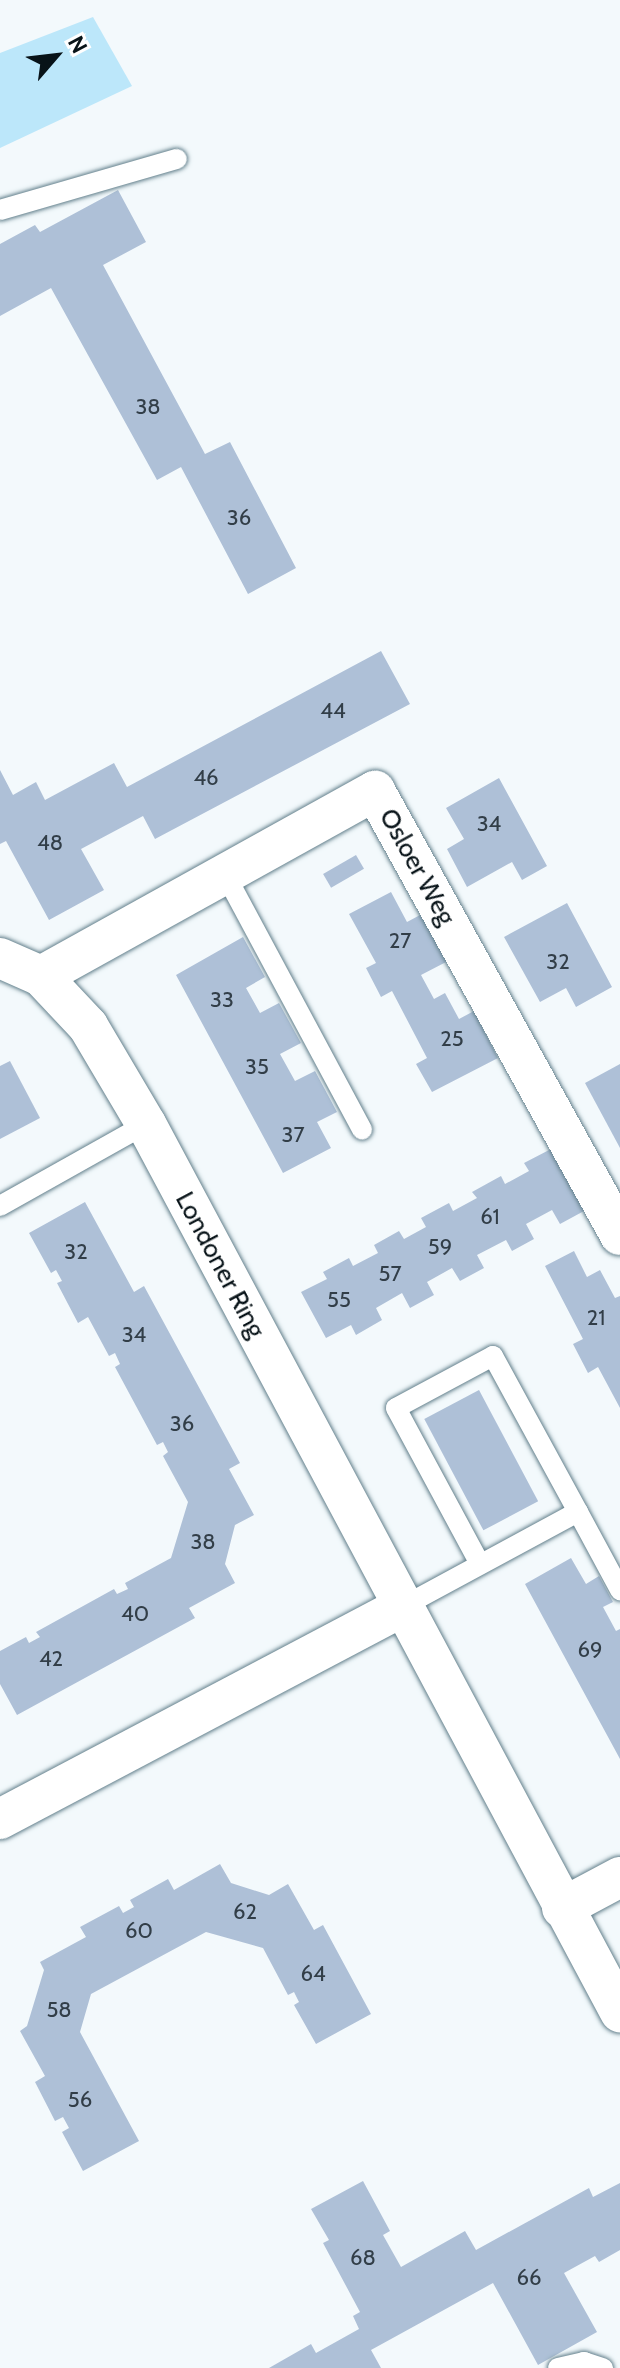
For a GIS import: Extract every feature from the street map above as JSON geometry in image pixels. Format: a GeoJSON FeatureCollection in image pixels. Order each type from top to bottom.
{"type":"FeatureCollection","features":[{"type":"Feature","properties":{"kind":"street","name":"Osloer Weg"},"geometry":{"type":"LineString","coordinates":[[41,976],[375,791],[620,1235]]}},
{"type":"Feature","properties":{"kind":"street","name":"Londoner Ring"},"geometry":{"type":"LineString","coordinates":[[0,958],[41,976],[88,1026],[146,1124],[620,2012]]}},
{"type":"Feature","properties":{"kind":"street"},"geometry":{"type":"LineString","coordinates":[[0,1819],[402,1607]]}},
{"type":"Feature","properties":{"kind":"street"},"geometry":{"type":"LineString","coordinates":[[562,1908],[620,1877]]}},
{"type":"Feature","properties":{"kind":"lane"},"geometry":{"type":"LineString","coordinates":[[0,210],[177,159]]}},
{"type":"Feature","properties":{"kind":"lane"},"geometry":{"type":"LineString","coordinates":[[225,874],[362,1130]]}},
{"type":"Feature","properties":{"kind":"lane"},"geometry":{"type":"LineString","coordinates":[[0,1206],[146,1124]]}},
{"type":"Feature","properties":{"kind":"lane"},"geometry":{"type":"LineString","coordinates":[[480,1564],[396,1408],[493,1356],[620,1590]]}},
{"type":"Feature","properties":{"kind":"lane"},"geometry":{"type":"LineString","coordinates":[[402,1607],[578,1512]]}},
{"type":"Feature","properties":{"kind":"lane"},"geometry":{"type":"LineString","coordinates":[[558,2368],[584,2362],[603,2368]]}},
{"type":"Feature","properties":{"kind":"shaded area"},"geometry":{"type":"Polygon","coordinates":[[[93,17],[132,86],[0,148],[0,53],[93,17]]]}},
{"type":"Feature","properties":{"kind":"building"},"geometry":{"type":"Polygon","coordinates":[[[118,190],[146,242],[103,265],[205,454],[230,442],[296,568],[248,594],[181,467],[157,480],[51,288],[0,316],[0,244],[35,225],[40,232],[118,190]]]}},
{"type":"Feature","properties":{"kind":"building"},"geometry":{"type":"Polygon","coordinates":[[[381,651],[410,704],[155,839],[143,816],[81,849],[104,890],[49,920],[6,841],[0,844],[0,770],[13,795],[36,782],[45,800],[114,763],[127,787],[381,651]]]}},
{"type":"Feature","properties":{"kind":"building"},"geometry":{"type":"Polygon","coordinates":[[[499,778],[547,866],[522,880],[512,862],[467,887],[447,849],[464,839],[446,808],[499,778]]]}},
{"type":"Feature","properties":{"kind":"building"},"geometry":{"type":"Polygon","coordinates":[[[356,855],[364,869],[331,888],[323,874],[356,855]]]}},
{"type":"Feature","properties":{"kind":"building"},"geometry":{"type":"Polygon","coordinates":[[[391,892],[407,922],[422,914],[448,961],[421,975],[434,999],[445,993],[459,1019],[474,1011],[498,1058],[432,1092],[416,1064],[427,1058],[392,991],[381,997],[366,968],[376,963],[349,914],[391,892]]]}},
{"type":"Feature","properties":{"kind":"building"},"geometry":{"type":"Polygon","coordinates":[[[567,903],[612,987],[576,1007],[566,988],[540,1002],[504,937],[567,903]]]}},
{"type":"Feature","properties":{"kind":"building"},"geometry":{"type":"Polygon","coordinates":[[[243,937],[265,977],[246,988],[260,1013],[279,1003],[301,1043],[280,1054],[295,1081],[315,1071],[337,1112],[317,1122],[331,1148],[283,1173],[176,975],[243,937]]]}},
{"type":"Feature","properties":{"kind":"building"},"geometry":{"type":"Polygon","coordinates":[[[10,1061],[40,1118],[0,1139],[0,1066],[10,1061]]]}},
{"type":"Feature","properties":{"kind":"building"},"geometry":{"type":"Polygon","coordinates":[[[620,1064],[620,1148],[585,1083],[620,1064]]]}},
{"type":"Feature","properties":{"kind":"building"},"geometry":{"type":"Polygon","coordinates":[[[551,1149],[584,1211],[560,1224],[552,1210],[526,1224],[534,1239],[512,1251],[506,1240],[477,1255],[484,1268],[460,1281],[452,1268],[427,1282],[434,1295],[410,1308],[402,1293],[376,1308],[382,1320],[356,1335],[351,1325],[326,1338],[301,1292],[327,1279],[323,1272],[349,1258],[353,1266],[378,1253],[374,1245],[399,1231],[404,1239],[426,1227],[421,1218],[449,1203],[453,1211],[477,1198],[472,1192],[501,1176],[505,1184],[529,1171],[524,1163],[551,1149]]]}},
{"type":"Feature","properties":{"kind":"building"},"geometry":{"type":"Polygon","coordinates":[[[85,1202],[134,1292],[144,1286],[240,1463],[229,1469],[254,1515],[235,1525],[225,1564],[235,1583],[189,1608],[195,1618],[17,1715],[0,1684],[0,1651],[26,1637],[29,1643],[40,1637],[36,1632],[114,1589],[117,1594],[128,1589],[125,1583],[171,1558],[188,1502],[163,1456],[168,1452],[163,1442],[157,1445],[115,1367],[120,1364],[115,1353],[109,1356],[88,1317],[78,1323],[57,1283],[62,1281],[56,1270],[51,1273],[29,1233],[85,1202]]]}},
{"type":"Feature","properties":{"kind":"building"},"geometry":{"type":"Polygon","coordinates":[[[574,1251],[587,1277],[600,1270],[615,1298],[620,1296],[620,1408],[598,1367],[588,1373],[573,1344],[583,1339],[545,1266],[574,1251]]]}},
{"type":"Feature","properties":{"kind":"building"},"geometry":{"type":"Polygon","coordinates":[[[479,1390],[538,1501],[483,1530],[424,1419],[479,1390]]]}},
{"type":"Feature","properties":{"kind":"building"},"geometry":{"type":"Polygon","coordinates":[[[571,1558],[586,1584],[599,1576],[613,1602],[603,1607],[616,1631],[620,1629],[620,1759],[525,1584],[571,1558]]]}},
{"type":"Feature","properties":{"kind":"building"},"geometry":{"type":"Polygon","coordinates":[[[220,1864],[231,1883],[269,1895],[288,1884],[314,1930],[323,1925],[371,2014],[316,2044],[294,2005],[299,2002],[294,1992],[288,1995],[263,1948],[206,1932],[91,1994],[80,2032],[139,2141],[83,2171],[62,2132],[69,2128],[63,2117],[55,2121],[35,2082],[45,2076],[20,2031],[27,2026],[44,1970],[40,1962],[86,1937],[80,1927],[119,1906],[123,1913],[134,1907],[130,1900],[168,1879],[174,1890],[220,1864]]]}},
{"type":"Feature","properties":{"kind":"building"},"geometry":{"type":"Polygon","coordinates":[[[363,2181],[390,2231],[383,2235],[401,2267],[465,2231],[476,2250],[589,2188],[593,2197],[620,2183],[620,2250],[599,2262],[595,2256],[564,2273],[597,2332],[538,2365],[493,2283],[371,2350],[381,2368],[269,2368],[311,2344],[316,2353],[359,2329],[353,2316],[360,2312],[323,2243],[329,2240],[311,2209],[363,2181]]]}}]}
